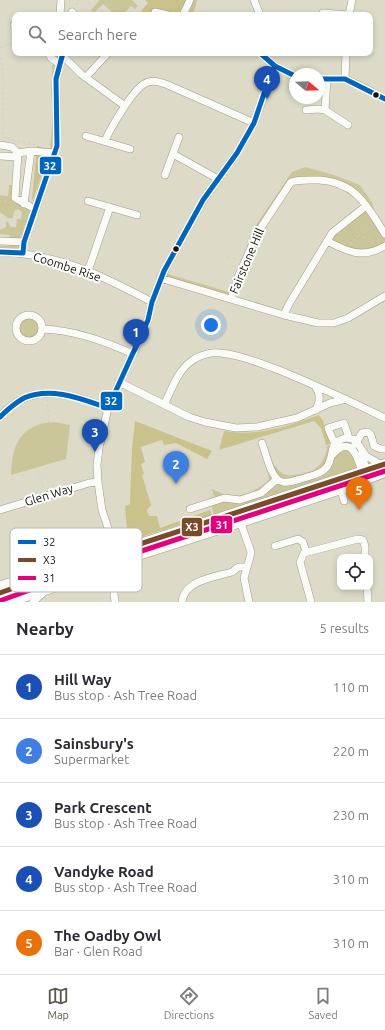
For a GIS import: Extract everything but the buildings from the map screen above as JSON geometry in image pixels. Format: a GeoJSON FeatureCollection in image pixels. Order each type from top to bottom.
{"type":"FeatureCollection","features":[{"type":"Feature","properties":{"kind":"highway"},"geometry":{"type":"LineString","coordinates":[[142,553],[384,467]]}},
{"type":"Feature","properties":{"kind":"highway"},"geometry":{"type":"LineString","coordinates":[[239,518],[340,489],[365,473]]}},
{"type":"Feature","properties":{"kind":"highway"},"geometry":{"type":"LineString","coordinates":[[0,592],[10,589]]}},
{"type":"Feature","properties":{"kind":"highway"},"geometry":{"type":"LineString","coordinates":[[8,602],[22,600],[41,592]]}},
{"type":"Feature","properties":{"kind":"street"},"geometry":{"type":"LineString","coordinates":[[60,12],[61,0]]}},
{"type":"Feature","properties":{"kind":"street"},"geometry":{"type":"LineString","coordinates":[[184,12],[190,0]]}},
{"type":"Feature","properties":{"kind":"street"},"geometry":{"type":"LineString","coordinates":[[254,0],[259,12]]}},
{"type":"Feature","properties":{"kind":"street"},"geometry":{"type":"LineString","coordinates":[[350,12],[352,0]]}},
{"type":"Feature","properties":{"kind":"street"},"geometry":{"type":"LineString","coordinates":[[50,56],[60,64]]}},
{"type":"Feature","properties":{"kind":"street"},"geometry":{"type":"LineString","coordinates":[[23,253],[24,242],[57,146],[56,79],[62,56]]}},
{"type":"Feature","properties":{"kind":"street"},"geometry":{"type":"LineString","coordinates":[[64,56],[86,77],[125,106]]}},
{"type":"Feature","properties":{"kind":"street"},"geometry":{"type":"LineString","coordinates":[[86,77],[105,56]]}},
{"type":"Feature","properties":{"kind":"street"},"geometry":{"type":"LineString","coordinates":[[263,56],[275,66],[289,73]]}},
{"type":"Feature","properties":{"kind":"street"},"geometry":{"type":"LineString","coordinates":[[345,80],[346,56]]}},
{"type":"Feature","properties":{"kind":"street"},"geometry":{"type":"LineString","coordinates":[[108,528],[102,510],[97,465],[99,448],[108,408],[148,320],[160,278],[203,200],[237,153],[254,123],[271,73],[275,66]]}},
{"type":"Feature","properties":{"kind":"street"},"geometry":{"type":"LineString","coordinates":[[325,110],[327,79],[345,80],[363,87],[385,99]]}},
{"type":"Feature","properties":{"kind":"street"},"geometry":{"type":"LineString","coordinates":[[105,142],[108,132],[125,106],[144,84],[156,81],[254,123]]}},
{"type":"Feature","properties":{"kind":"street"},"geometry":{"type":"LineString","coordinates":[[306,110],[325,110],[348,125]]}},
{"type":"Feature","properties":{"kind":"street"},"geometry":{"type":"LineString","coordinates":[[86,136],[130,149]]}},
{"type":"Feature","properties":{"kind":"street"},"geometry":{"type":"LineString","coordinates":[[165,175],[179,137]]}},
{"type":"Feature","properties":{"kind":"street"},"geometry":{"type":"LineString","coordinates":[[0,145],[12,147],[18,155],[14,196],[24,204],[35,209]]}},
{"type":"Feature","properties":{"kind":"street"},"geometry":{"type":"LineString","coordinates":[[0,156],[18,155],[31,151],[54,153]]}},
{"type":"Feature","properties":{"kind":"street"},"geometry":{"type":"LineString","coordinates":[[24,204],[31,151]]}},
{"type":"Feature","properties":{"kind":"street"},"geometry":{"type":"LineString","coordinates":[[173,154],[218,179]]}},
{"type":"Feature","properties":{"kind":"street","name":"Fairstone Hill"},"geometry":{"type":"LineString","coordinates":[[231,299],[258,232],[291,182],[301,179],[328,180],[347,187],[366,206],[385,234]]}},
{"type":"Feature","properties":{"kind":"street"},"geometry":{"type":"LineString","coordinates":[[88,200],[137,215]]}},
{"type":"Feature","properties":{"kind":"street"},"geometry":{"type":"LineString","coordinates":[[284,315],[289,304],[332,233],[366,206]]}},
{"type":"Feature","properties":{"kind":"street"},"geometry":{"type":"LineString","coordinates":[[88,271],[110,207]]}},
{"type":"Feature","properties":{"kind":"street"},"geometry":{"type":"LineString","coordinates":[[0,241],[24,242]]}},
{"type":"Feature","properties":{"kind":"street"},"geometry":{"type":"LineString","coordinates":[[327,241],[344,250],[365,254],[377,251],[385,246]]}},
{"type":"Feature","properties":{"kind":"street","name":"Coombe Rise"},"geometry":{"type":"LineString","coordinates":[[0,252],[23,253],[60,262],[88,271],[152,302]]}},
{"type":"Feature","properties":{"kind":"street"},"geometry":{"type":"LineString","coordinates":[[160,278],[284,315],[318,322],[334,323],[348,318],[385,296]]}},
{"type":"Feature","properties":{"kind":"street"},"geometry":{"type":"LineString","coordinates":[[42,329],[55,330],[95,339],[133,354]]}},
{"type":"Feature","properties":{"kind":"street"},"geometry":{"type":"LineString","coordinates":[[164,405],[176,378],[184,367],[196,358],[210,353],[227,354],[257,362],[346,399],[385,418]]}},
{"type":"Feature","properties":{"kind":"street"},"geometry":{"type":"LineString","coordinates":[[119,382],[189,417],[205,422],[240,428],[276,424],[297,418],[330,403],[346,399]]}},
{"type":"Feature","properties":{"kind":"street"},"geometry":{"type":"LineString","coordinates":[[315,386],[320,395],[320,401],[316,410]]}},
{"type":"Feature","properties":{"kind":"street"},"geometry":{"type":"LineString","coordinates":[[0,417],[18,402],[37,394],[46,393],[78,397],[108,408]]}},
{"type":"Feature","properties":{"kind":"street"},"geometry":{"type":"LineString","coordinates":[[349,438],[344,423],[328,428],[331,437],[338,445],[352,450],[365,473]]}},
{"type":"Feature","properties":{"kind":"street"},"geometry":{"type":"LineString","coordinates":[[352,450],[362,433],[368,432],[371,435],[374,446],[381,450],[385,449]]}},
{"type":"Feature","properties":{"kind":"street"},"geometry":{"type":"LineString","coordinates":[[262,443],[276,480],[282,482],[288,482],[316,474],[325,469],[330,462],[340,439],[349,438],[356,442],[362,452],[384,467]]}},
{"type":"Feature","properties":{"kind":"street"},"geometry":{"type":"LineString","coordinates":[[362,452],[365,473]]}},
{"type":"Feature","properties":{"kind":"street"},"geometry":{"type":"LineString","coordinates":[[190,509],[224,498],[240,500],[261,493],[276,480]]}},
{"type":"Feature","properties":{"kind":"street","name":"Glen Way"},"geometry":{"type":"LineString","coordinates":[[0,510],[89,483],[98,482]]}},
{"type":"Feature","properties":{"kind":"street"},"geometry":{"type":"LineString","coordinates":[[340,489],[344,501]]}},
{"type":"Feature","properties":{"kind":"street"},"geometry":{"type":"LineString","coordinates":[[239,518],[251,552],[244,578],[249,602]]}},
{"type":"Feature","properties":{"kind":"street"},"geometry":{"type":"LineString","coordinates":[[311,602],[300,562],[302,556],[306,552],[358,539],[363,540],[365,554]]}},
{"type":"Feature","properties":{"kind":"street"},"geometry":{"type":"LineString","coordinates":[[275,546],[298,540],[303,542],[306,552]]}},
{"type":"Feature","properties":{"kind":"street"},"geometry":{"type":"LineString","coordinates":[[182,602],[184,593],[190,586],[225,573],[233,572],[239,567],[246,567]]}},
{"type":"Feature","properties":{"kind":"street"},"geometry":{"type":"LineString","coordinates":[[233,572],[238,577],[244,578]]}},
{"type":"Feature","properties":{"kind":"street"},"geometry":{"type":"LineString","coordinates":[[0,585],[10,582]]}},
{"type":"Feature","properties":{"kind":"street"},"geometry":{"type":"LineString","coordinates":[[367,590],[368,602]]}},
{"type":"Feature","properties":{"kind":"street"},"geometry":{"type":"LineString","coordinates":[[0,597],[15,592]]}},
{"type":"Feature","properties":{"kind":"street"},"geometry":{"type":"LineString","coordinates":[[33,602],[45,592]]}},
{"type":"Feature","properties":{"kind":"path"},"geometry":{"type":"LineString","coordinates":[[79,0],[76,3],[84,12]]}},
{"type":"Feature","properties":{"kind":"path"},"geometry":{"type":"LineString","coordinates":[[106,0],[106,2],[115,12]]}},
{"type":"Feature","properties":{"kind":"path"},"geometry":{"type":"LineString","coordinates":[[0,48],[12,42]]}},
{"type":"Feature","properties":{"kind":"path"},"geometry":{"type":"LineString","coordinates":[[0,58],[3,71],[3,137],[39,146]]}},
{"type":"Feature","properties":{"kind":"path"},"geometry":{"type":"LineString","coordinates":[[245,246],[253,224],[285,179]]}},
{"type":"Feature","properties":{"kind":"path"},"geometry":{"type":"LineString","coordinates":[[350,218],[359,235],[375,242],[385,234]]}},
{"type":"Feature","properties":{"kind":"path"},"geometry":{"type":"LineString","coordinates":[[344,250],[359,235],[379,225]]}},
{"type":"Feature","properties":{"kind":"path"},"geometry":{"type":"LineString","coordinates":[[228,257],[245,262]]}},
{"type":"Feature","properties":{"kind":"path"},"geometry":{"type":"LineString","coordinates":[[46,393],[49,423]]}},
{"type":"Feature","properties":{"kind":"path"},"geometry":{"type":"LineString","coordinates":[[37,466],[46,496]]}},
{"type":"Feature","properties":{"kind":"path"},"geometry":{"type":"LineString","coordinates":[[207,486],[213,484]]}},
{"type":"Feature","properties":{"kind":"path"},"geometry":{"type":"LineString","coordinates":[[208,497],[212,496],[210,485]]}},
{"type":"Feature","properties":{"kind":"path"},"geometry":{"type":"LineString","coordinates":[[364,505],[367,503],[368,497]]}},
{"type":"Feature","properties":{"kind":"path"},"geometry":{"type":"LineString","coordinates":[[363,540],[371,527]]}},
{"type":"Feature","properties":{"kind":"shaded area"},"geometry":{"type":"Polygon","coordinates":[[[98,0],[132,0],[138,6],[135,9],[131,6],[125,12],[112,12],[103,4],[95,12],[93,12],[91,10],[99,1],[98,0]]]}},
{"type":"Feature","properties":{"kind":"shaded area"},"geometry":{"type":"Polygon","coordinates":[[[145,0],[197,0],[194,12],[142,12],[148,3],[145,0]]]}},
{"type":"Feature","properties":{"kind":"shaded area"},"geometry":{"type":"Polygon","coordinates":[[[53,56],[62,56],[56,79],[57,146],[23,253],[0,252],[0,246],[9,246],[10,235],[0,234],[0,230],[6,227],[6,222],[8,222],[11,227],[16,227],[17,219],[21,219],[22,212],[18,209],[14,211],[13,218],[8,218],[0,212],[0,195],[8,196],[9,185],[13,185],[12,200],[31,208],[50,149],[53,114],[51,92],[53,56]]]}},
{"type":"Feature","properties":{"kind":"shaded area"},"geometry":{"type":"Polygon","coordinates":[[[275,66],[280,72],[255,129],[240,155],[208,201],[179,251],[168,274],[229,292],[254,228],[292,172],[305,167],[331,174],[360,185],[373,204],[374,213],[385,230],[385,246],[365,254],[327,241],[366,206],[358,197],[328,180],[291,182],[258,232],[231,299],[160,278],[175,249],[237,153],[275,66]]]}},
{"type":"Feature","properties":{"kind":"shaded area"},"geometry":{"type":"Polygon","coordinates":[[[37,146],[50,149],[33,200],[32,199],[37,146]]]}},
{"type":"Feature","properties":{"kind":"shaded area"},"geometry":{"type":"Polygon","coordinates":[[[25,318],[33,318],[39,324],[39,332],[33,338],[25,338],[19,332],[19,324],[25,318]]]}},
{"type":"Feature","properties":{"kind":"shaded area"},"geometry":{"type":"Polygon","coordinates":[[[319,415],[323,421],[330,444],[326,445],[321,428],[314,421],[219,450],[224,431],[249,433],[273,429],[319,415]]]}},
{"type":"Feature","properties":{"kind":"shaded area"},"geometry":{"type":"Polygon","coordinates":[[[135,421],[212,451],[207,459],[176,443],[164,445],[162,440],[141,447],[145,462],[141,464],[144,474],[142,475],[151,505],[147,510],[149,516],[157,516],[160,528],[210,510],[212,515],[142,537],[142,528],[127,528],[125,506],[130,504],[132,448],[135,421]]]}},
{"type":"Feature","properties":{"kind":"shaded area"},"geometry":{"type":"Polygon","coordinates":[[[54,422],[70,425],[66,459],[11,475],[13,454],[20,438],[33,427],[54,422]]]}},
{"type":"Feature","properties":{"kind":"shaded area"},"geometry":{"type":"Polygon","coordinates":[[[333,445],[353,453],[361,466],[214,516],[210,498],[214,497],[212,489],[233,496],[238,496],[258,488],[266,482],[269,479],[267,469],[276,466],[281,473],[288,475],[296,475],[310,471],[315,469],[322,461],[325,456],[327,446],[333,445]]]}},
{"type":"Feature","properties":{"kind":"transit line","name":"32"},"geometry":{"type":"LineString","coordinates":[[0,252],[23,253],[24,242],[57,146],[56,79],[62,56]]}},
{"type":"Feature","properties":{"kind":"transit line","name":"32"},"geometry":{"type":"LineString","coordinates":[[263,56],[275,66],[289,73]]}},
{"type":"Feature","properties":{"kind":"transit line","name":"32"},"geometry":{"type":"LineString","coordinates":[[0,417],[17,402],[24,398],[45,393],[66,395],[108,408],[148,320],[152,302],[164,271],[203,200],[237,153],[254,123],[271,73],[275,66]]}},
{"type":"Feature","properties":{"kind":"transit line","name":"32"},"geometry":{"type":"LineString","coordinates":[[325,79],[345,79],[385,99]]}},
{"type":"Feature","properties":{"kind":"transit line","name":"X3"},"geometry":{"type":"LineString","coordinates":[[142,543],[385,464]]}},
{"type":"Feature","properties":{"kind":"transit line","name":"31"},"geometry":{"type":"LineString","coordinates":[[142,551],[385,471]]}},
{"type":"Feature","properties":{"kind":"transit line","name":"X3"},"geometry":{"type":"LineString","coordinates":[[0,593],[10,589]]}},
{"type":"Feature","properties":{"kind":"transit line","name":"31"},"geometry":{"type":"LineString","coordinates":[[2,600],[24,592]]}},
{"type":"Feature","properties":{"kind":"place","name":"Vandyke Road"},"geometry":{"type":"Point","coordinates":[267,99]}},
{"type":"Feature","properties":{"kind":"place","name":"Hill Way"},"geometry":{"type":"Point","coordinates":[136,352]}},
{"type":"Feature","properties":{"kind":"place","name":"Park Crescent"},"geometry":{"type":"Point","coordinates":[95,452]}},
{"type":"Feature","properties":{"kind":"place","name":"Sainsbury's"},"geometry":{"type":"Point","coordinates":[176,484]}},
{"type":"Feature","properties":{"kind":"place","name":"The Oadby Owl"},"geometry":{"type":"Point","coordinates":[359,510]}}]}
